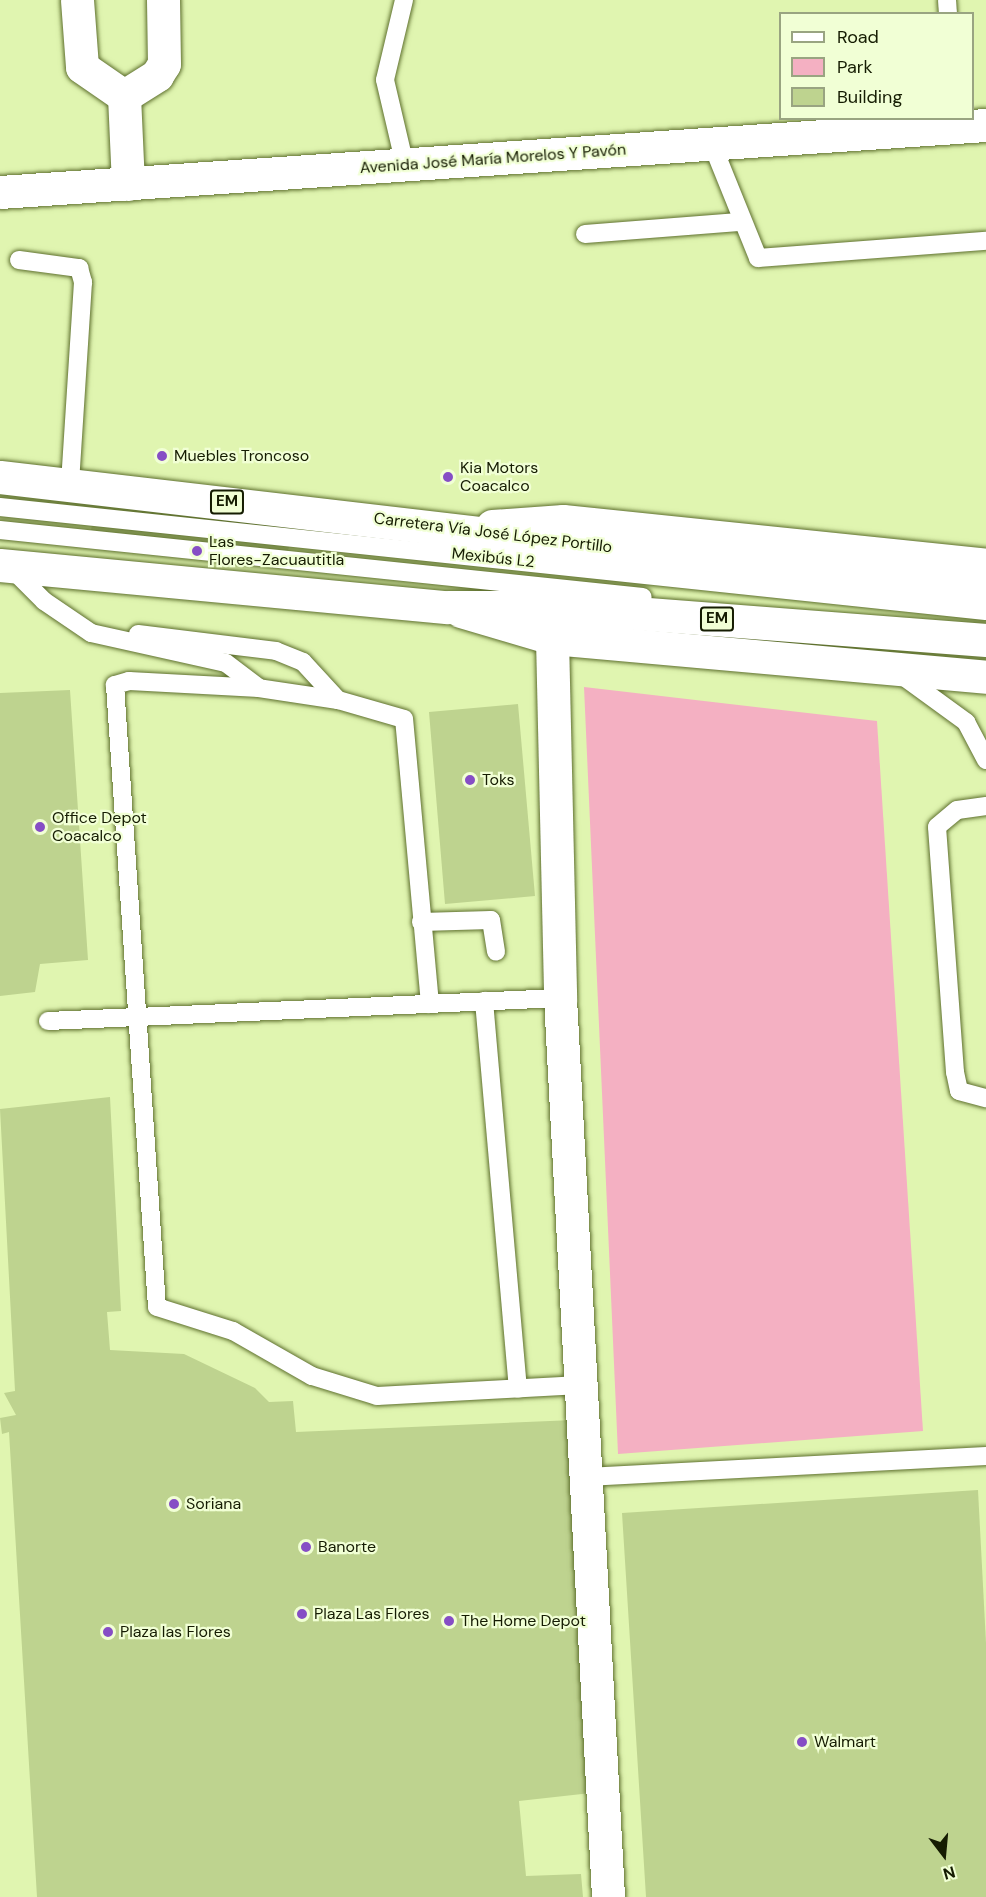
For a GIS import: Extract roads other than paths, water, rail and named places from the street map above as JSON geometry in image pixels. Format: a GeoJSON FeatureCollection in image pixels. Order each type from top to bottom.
{"type":"FeatureCollection","features":[{"type":"Feature","properties":{"kind":"main road"},"geometry":{"type":"LineString","coordinates":[[77,0],[82,67],[124,96]]}},
{"type":"Feature","properties":{"kind":"main road"},"geometry":{"type":"LineString","coordinates":[[124,96],[157,75],[164,64],[163,0]]}},
{"type":"Feature","properties":{"kind":"main road"},"geometry":{"type":"LineString","coordinates":[[124,96],[128,184]]}},
{"type":"Feature","properties":{"kind":"main road","name":"Avenida José María Morelos Y Pavón"},"geometry":{"type":"LineString","coordinates":[[0,192],[712,144],[967,124]]}},
{"type":"Feature","properties":{"kind":"main road","name":"Carretera Vía José López Portillo"},"geometry":{"type":"LineString","coordinates":[[0,477],[70,483],[986,592]]}},
{"type":"Feature","properties":{"kind":"main road"},"geometry":{"type":"LineString","coordinates":[[454,528],[563,521],[986,565]]}},
{"type":"Feature","properties":{"kind":"main road","name":"EM"},"geometry":{"type":"LineString","coordinates":[[4,566],[448,607],[557,607],[986,640]]}},
{"type":"Feature","properties":{"kind":"main road"},"geometry":{"type":"LineString","coordinates":[[448,607],[552,638],[896,671],[986,677]]}},
{"type":"Feature","properties":{"kind":"main road"},"geometry":{"type":"LineString","coordinates":[[552,638],[560,998],[608,1897]]}},
{"type":"Feature","properties":{"kind":"lane"},"geometry":{"type":"LineString","coordinates":[[404,0],[385,80],[405,165]]}},
{"type":"Feature","properties":{"kind":"lane"},"geometry":{"type":"LineString","coordinates":[[712,144],[750,249],[770,261],[986,241]]}},
{"type":"Feature","properties":{"kind":"lane"},"geometry":{"type":"LineString","coordinates":[[585,234],[739,222]]}},
{"type":"Feature","properties":{"kind":"lane"},"geometry":{"type":"LineString","coordinates":[[19,260],[79,268],[83,282],[70,483]]}},
{"type":"Feature","properties":{"kind":"lane","name":"Mexibús L2"},"geometry":{"type":"LineString","coordinates":[[0,507],[986,611]]}},
{"type":"Feature","properties":{"kind":"lane","name":"Mexibús L2"},"geometry":{"type":"LineString","coordinates":[[0,530],[450,580],[986,628]]}},
{"type":"Feature","properties":{"kind":"lane"},"geometry":{"type":"LineString","coordinates":[[4,566],[44,601],[91,633],[226,663],[259,688]]}},
{"type":"Feature","properties":{"kind":"lane"},"geometry":{"type":"LineString","coordinates":[[91,633],[171,635],[276,651],[303,662],[338,700]]}},
{"type":"Feature","properties":{"kind":"lane"},"geometry":{"type":"LineString","coordinates":[[896,671],[966,722],[986,760]]}},
{"type":"Feature","properties":{"kind":"lane"},"geometry":{"type":"LineString","coordinates":[[430,1004],[404,719],[338,700],[259,688],[129,681],[115,685],[135,1018],[157,1307],[233,1331],[312,1376],[377,1396],[581,1385]]}},
{"type":"Feature","properties":{"kind":"lane"},"geometry":{"type":"LineString","coordinates":[[986,806],[957,810],[937,826],[955,1072],[959,1091],[986,1098]]}},
{"type":"Feature","properties":{"kind":"lane"},"geometry":{"type":"LineString","coordinates":[[422,922],[491,920],[496,952]]}},
{"type":"Feature","properties":{"kind":"lane"},"geometry":{"type":"LineString","coordinates":[[48,1022],[560,998]]}},
{"type":"Feature","properties":{"kind":"lane"},"geometry":{"type":"LineString","coordinates":[[484,1001],[518,1389]]}},
{"type":"Feature","properties":{"kind":"lane"},"geometry":{"type":"LineString","coordinates":[[586,1477],[986,1456]]}},
{"type":"Feature","properties":{"kind":"place","name":"Muebles Troncoso"},"geometry":{"type":"Point","coordinates":[162,456]}},
{"type":"Feature","properties":{"kind":"place","name":"Kia Motors Coacalco"},"geometry":{"type":"Point","coordinates":[448,477]}},
{"type":"Feature","properties":{"kind":"place","name":"Las Flores-Zacuautitla"},"geometry":{"type":"Point","coordinates":[197,551]}},
{"type":"Feature","properties":{"kind":"place","name":"Toks"},"geometry":{"type":"Point","coordinates":[470,780]}},
{"type":"Feature","properties":{"kind":"place","name":"Office Depot Coacalco"},"geometry":{"type":"Point","coordinates":[40,827]}},
{"type":"Feature","properties":{"kind":"place","name":"Soriana"},"geometry":{"type":"Point","coordinates":[174,1504]}},
{"type":"Feature","properties":{"kind":"place","name":"Banorte"},"geometry":{"type":"Point","coordinates":[306,1547]}},
{"type":"Feature","properties":{"kind":"place","name":"Plaza Las Flores"},"geometry":{"type":"Point","coordinates":[302,1614]}},
{"type":"Feature","properties":{"kind":"place","name":"The Home Depot"},"geometry":{"type":"Point","coordinates":[449,1621]}},
{"type":"Feature","properties":{"kind":"place","name":"Plaza las Flores"},"geometry":{"type":"Point","coordinates":[108,1632]}},
{"type":"Feature","properties":{"kind":"place","name":"Walmart"},"geometry":{"type":"Point","coordinates":[802,1742]}}]}
